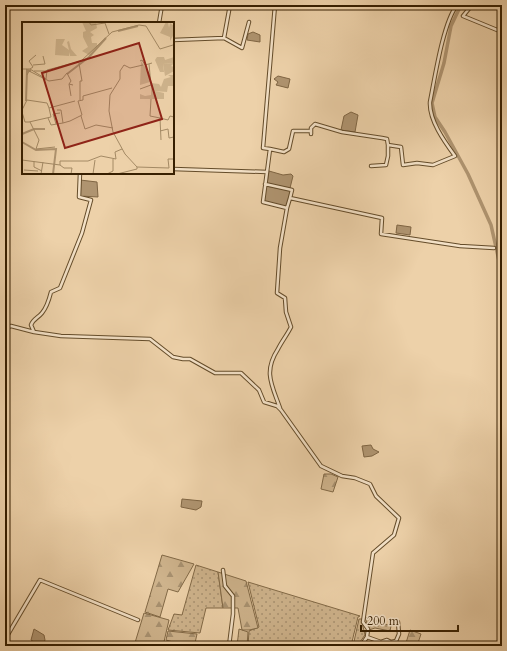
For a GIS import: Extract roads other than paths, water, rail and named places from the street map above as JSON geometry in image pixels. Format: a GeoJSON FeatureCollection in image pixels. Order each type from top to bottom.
{"type":"FeatureCollection","features":[{"type":"Feature","properties":{"kind":"street"},"geometry":{"type":"LineString","coordinates":[[159,22],[162,5]]}},
{"type":"Feature","properties":{"kind":"street"},"geometry":{"type":"LineString","coordinates":[[224,38],[230,5]]}},
{"type":"Feature","properties":{"kind":"street"},"geometry":{"type":"LineString","coordinates":[[275,5],[263,148],[284,152],[289,149],[293,131],[310,132],[312,126],[315,124],[337,131],[387,140],[388,156],[386,165],[371,166]]}},
{"type":"Feature","properties":{"kind":"street"},"geometry":{"type":"LineString","coordinates":[[388,145],[401,147],[403,165],[427,163],[433,165],[455,156],[432,120],[429,112],[445,31],[452,11],[457,5]]}},
{"type":"Feature","properties":{"kind":"street"},"geometry":{"type":"LineString","coordinates":[[472,5],[463,16],[502,32]]}},
{"type":"Feature","properties":{"kind":"street"},"geometry":{"type":"LineString","coordinates":[[174,40],[224,38],[242,48],[249,22]]}},
{"type":"Feature","properties":{"kind":"street"},"geometry":{"type":"LineString","coordinates":[[270,149],[263,202],[288,208]]}},
{"type":"Feature","properties":{"kind":"street"},"geometry":{"type":"LineString","coordinates":[[174,169],[267,172]]}},
{"type":"Feature","properties":{"kind":"street"},"geometry":{"type":"LineString","coordinates":[[34,332],[31,325],[32,320],[41,315],[46,308],[51,292],[60,288],[82,233],[91,200],[79,197],[80,174]]}},
{"type":"Feature","properties":{"kind":"street"},"geometry":{"type":"LineString","coordinates":[[265,184],[292,190],[280,255],[277,293],[285,298],[286,312],[291,327],[271,360],[269,372],[271,384],[281,410],[321,466],[342,476],[355,478],[370,484],[376,496],[399,518],[394,535],[373,553],[363,622],[368,629],[367,637],[361,646]]}},
{"type":"Feature","properties":{"kind":"street"},"geometry":{"type":"LineString","coordinates":[[290,198],[382,218],[381,234],[460,246],[494,248]]}},
{"type":"Feature","properties":{"kind":"street"},"geometry":{"type":"LineString","coordinates":[[5,328],[11,326],[34,332],[61,336],[150,339],[173,357],[183,359],[190,358],[215,372],[241,373],[259,390],[264,402],[276,406],[281,410]]}},
{"type":"Feature","properties":{"kind":"street"},"geometry":{"type":"LineString","coordinates":[[223,570],[225,586],[233,596],[233,614],[229,646]]}},
{"type":"Feature","properties":{"kind":"street"},"geometry":{"type":"LineString","coordinates":[[6,637],[40,580],[138,620]]}},
{"type":"Feature","properties":{"kind":"street"},"geometry":{"type":"LineString","coordinates":[[367,637],[381,642],[387,640],[391,642],[396,640],[399,634],[398,622]]}},
{"type":"Feature","properties":{"kind":"waterway"},"geometry":{"type":"LineString","coordinates":[[461,5],[451,26],[444,63],[432,103],[435,117],[468,174],[491,225],[502,274]]}}]}
